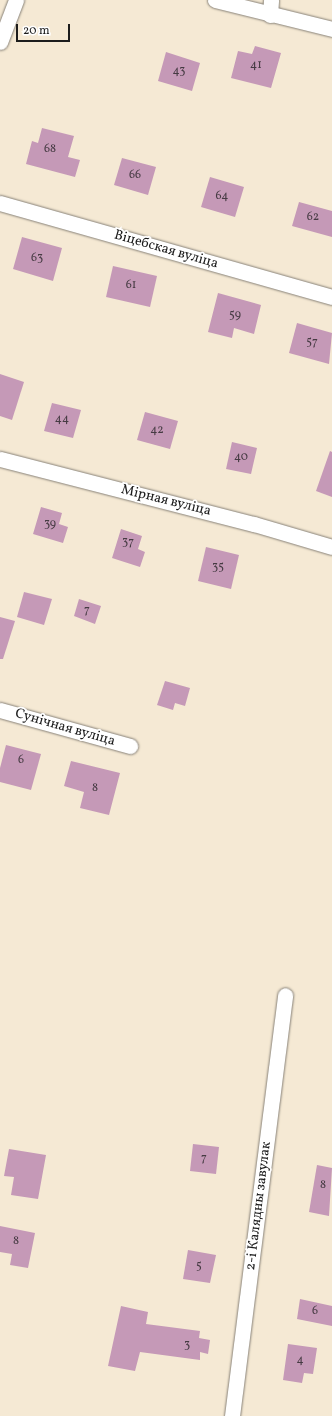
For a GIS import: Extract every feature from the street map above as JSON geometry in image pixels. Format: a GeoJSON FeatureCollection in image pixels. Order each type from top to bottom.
{"type":"FeatureCollection","features":[{"type":"Feature","properties":{"kind":"street"},"geometry":{"type":"LineString","coordinates":[[0,42],[16,0]]}},
{"type":"Feature","properties":{"kind":"street"},"geometry":{"type":"LineString","coordinates":[[215,0],[270,15],[332,29]]}},
{"type":"Feature","properties":{"kind":"street"},"geometry":{"type":"LineString","coordinates":[[270,15],[271,0]]}},
{"type":"Feature","properties":{"kind":"street","name":"Віцебская вуліца"},"geometry":{"type":"LineString","coordinates":[[0,203],[332,297]]}},
{"type":"Feature","properties":{"kind":"street","name":"Мірная вуліца"},"geometry":{"type":"LineString","coordinates":[[0,459],[254,524],[332,547]]}},
{"type":"Feature","properties":{"kind":"street","name":"Сунічная вуліца"},"geometry":{"type":"LineString","coordinates":[[0,710],[130,746]]}},
{"type":"Feature","properties":{"kind":"street","name":"2-і Калядны завулак"},"geometry":{"type":"LineString","coordinates":[[232,1416],[285,995]]}},
{"type":"Feature","properties":{"kind":"building"},"geometry":{"type":"Polygon","coordinates":[[[255,46],[281,53],[271,88],[231,78],[238,51],[252,54],[255,46]]]}},
{"type":"Feature","properties":{"kind":"building"},"geometry":{"type":"Polygon","coordinates":[[[166,52],[200,63],[192,91],[158,81],[166,52]]]}},
{"type":"Feature","properties":{"kind":"building"},"geometry":{"type":"Polygon","coordinates":[[[42,128],[74,136],[68,157],[80,160],[75,177],[26,164],[32,141],[38,143],[42,128]]]}},
{"type":"Feature","properties":{"kind":"building"},"geometry":{"type":"Polygon","coordinates":[[[122,158],[156,167],[148,195],[114,185],[122,158]]]}},
{"type":"Feature","properties":{"kind":"building"},"geometry":{"type":"Polygon","coordinates":[[[210,177],[244,187],[235,217],[201,207],[210,177]]]}},
{"type":"Feature","properties":{"kind":"building"},"geometry":{"type":"Polygon","coordinates":[[[299,202],[332,211],[332,237],[292,226],[299,202]]]}},
{"type":"Feature","properties":{"kind":"building"},"geometry":{"type":"Polygon","coordinates":[[[22,237],[62,248],[53,281],[13,269],[22,237]]]}},
{"type":"Feature","properties":{"kind":"building"},"geometry":{"type":"Polygon","coordinates":[[[113,266],[157,276],[150,307],[106,297],[113,266]]]}},
{"type":"Feature","properties":{"kind":"building"},"geometry":{"type":"Polygon","coordinates":[[[218,293],[261,305],[254,334],[234,328],[232,338],[208,332],[218,293]]]}},
{"type":"Feature","properties":{"kind":"building"},"geometry":{"type":"Polygon","coordinates":[[[297,323],[332,333],[329,364],[289,353],[297,323]]]}},
{"type":"Feature","properties":{"kind":"building"},"geometry":{"type":"Polygon","coordinates":[[[0,374],[24,382],[12,420],[0,416],[0,374]]]}},
{"type":"Feature","properties":{"kind":"building"},"geometry":{"type":"Polygon","coordinates":[[[52,403],[81,410],[73,438],[44,431],[52,403]]]}},
{"type":"Feature","properties":{"kind":"building"},"geometry":{"type":"Polygon","coordinates":[[[145,412],[178,421],[170,449],[137,440],[145,412]]]}},
{"type":"Feature","properties":{"kind":"building"},"geometry":{"type":"Polygon","coordinates":[[[232,442],[257,448],[251,474],[226,469],[232,442]]]}},
{"type":"Feature","properties":{"kind":"building"},"geometry":{"type":"Polygon","coordinates":[[[330,451],[332,452],[332,497],[316,491],[330,451]]]}},
{"type":"Feature","properties":{"kind":"building"},"geometry":{"type":"Polygon","coordinates":[[[41,507],[62,513],[59,524],[68,527],[63,543],[33,534],[41,507]]]}},
{"type":"Feature","properties":{"kind":"building"},"geometry":{"type":"Polygon","coordinates":[[[121,529],[142,536],[138,549],[145,552],[140,567],[112,558],[121,529]]]}},
{"type":"Feature","properties":{"kind":"building"},"geometry":{"type":"Polygon","coordinates":[[[206,547],[239,555],[231,589],[198,581],[206,547]]]}},
{"type":"Feature","properties":{"kind":"building"},"geometry":{"type":"Polygon","coordinates":[[[24,592],[52,599],[44,625],[17,617],[24,592]]]}},
{"type":"Feature","properties":{"kind":"building"},"geometry":{"type":"Polygon","coordinates":[[[79,599],[101,606],[95,624],[74,616],[79,599]]]}},
{"type":"Feature","properties":{"kind":"building"},"geometry":{"type":"Polygon","coordinates":[[[0,617],[15,621],[3,659],[0,659],[0,617]]]}},
{"type":"Feature","properties":{"kind":"building"},"geometry":{"type":"Polygon","coordinates":[[[165,681],[190,688],[185,706],[175,703],[173,710],[157,705],[165,681]]]}},
{"type":"Feature","properties":{"kind":"building"},"geometry":{"type":"Polygon","coordinates":[[[6,745],[41,754],[31,790],[0,782],[0,768],[6,745]]]}},
{"type":"Feature","properties":{"kind":"building"},"geometry":{"type":"Polygon","coordinates":[[[71,761],[120,773],[109,815],[80,808],[84,792],[64,786],[71,761]]]}},
{"type":"Feature","properties":{"kind":"building"},"geometry":{"type":"Polygon","coordinates":[[[193,1144],[219,1147],[216,1174],[190,1171],[193,1144]]]}},
{"type":"Feature","properties":{"kind":"building"},"geometry":{"type":"Polygon","coordinates":[[[9,1149],[46,1155],[38,1199],[11,1195],[14,1177],[4,1176],[9,1149]]]}},
{"type":"Feature","properties":{"kind":"building"},"geometry":{"type":"Polygon","coordinates":[[[317,1165],[332,1168],[329,1216],[309,1212],[317,1165]]]}},
{"type":"Feature","properties":{"kind":"building"},"geometry":{"type":"Polygon","coordinates":[[[0,1226],[35,1233],[28,1268],[10,1265],[12,1254],[0,1252],[0,1226]]]}},
{"type":"Feature","properties":{"kind":"building"},"geometry":{"type":"Polygon","coordinates":[[[188,1250],[216,1255],[210,1283],[183,1279],[188,1250]]]}},
{"type":"Feature","properties":{"kind":"building"},"geometry":{"type":"Polygon","coordinates":[[[300,1299],[332,1306],[332,1326],[297,1319],[300,1299]]]}},
{"type":"Feature","properties":{"kind":"building"},"geometry":{"type":"Polygon","coordinates":[[[121,1306],[148,1312],[146,1324],[200,1331],[199,1338],[210,1340],[208,1354],[200,1352],[200,1360],[140,1352],[135,1371],[108,1366],[121,1306]]]}},
{"type":"Feature","properties":{"kind":"building"},"geometry":{"type":"Polygon","coordinates":[[[288,1344],[317,1348],[313,1374],[304,1373],[302,1383],[283,1380],[288,1344]]]}}]}
